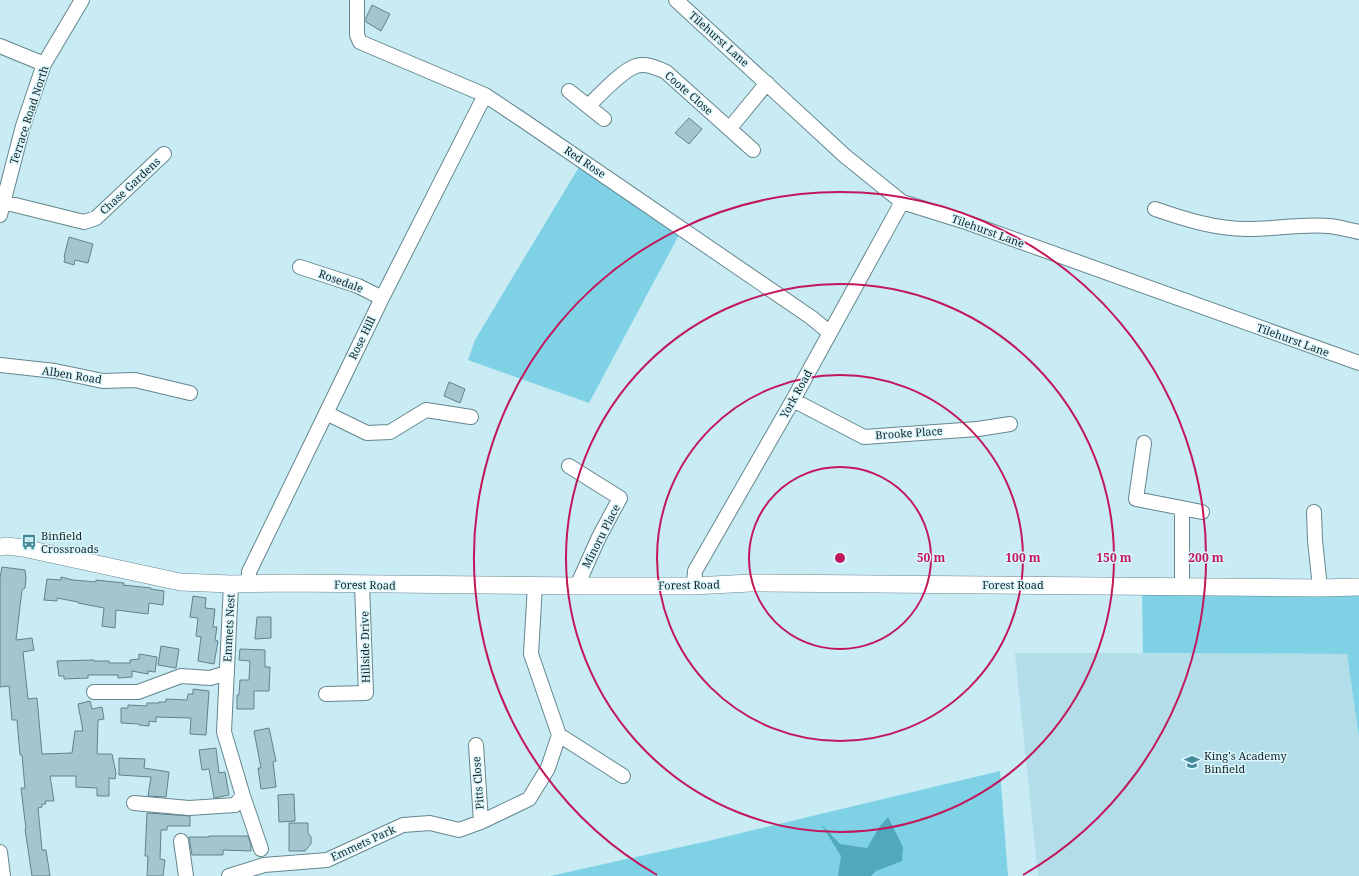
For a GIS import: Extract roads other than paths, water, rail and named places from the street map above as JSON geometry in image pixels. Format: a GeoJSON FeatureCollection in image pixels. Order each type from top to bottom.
{"type":"FeatureCollection","features":[{"type":"Feature","properties":{"kind":"main road","name":"Forest Road"},"geometry":{"type":"LineString","coordinates":[[0,539],[23,548]]}},
{"type":"Feature","properties":{"kind":"main road","name":"Forest Road"},"geometry":{"type":"LineString","coordinates":[[0,547],[7,546],[23,548],[180,582],[231,584],[694,586],[750,583],[1359,588]]}},
{"type":"Feature","properties":{"kind":"street","name":"Terrace Road North"},"geometry":{"type":"LineString","coordinates":[[2,208],[23,126],[44,64],[82,0]]}},
{"type":"Feature","properties":{"kind":"street","name":"Red Rose"},"geometry":{"type":"LineString","coordinates":[[357,0],[357,35],[360,42],[485,96],[530,125],[812,318],[830,333]]}},
{"type":"Feature","properties":{"kind":"street","name":"Tilehurst Lane"},"geometry":{"type":"LineString","coordinates":[[676,0],[845,156],[902,202],[963,221],[1359,363]]}},
{"type":"Feature","properties":{"kind":"street"},"geometry":{"type":"LineString","coordinates":[[0,46],[44,64]]}},
{"type":"Feature","properties":{"kind":"street","name":"Coote Close"},"geometry":{"type":"LineString","coordinates":[[588,106],[618,77],[636,66],[655,66],[666,72],[754,150]]}},
{"type":"Feature","properties":{"kind":"street"},"geometry":{"type":"LineString","coordinates":[[730,128],[767,83]]}},
{"type":"Feature","properties":{"kind":"street"},"geometry":{"type":"LineString","coordinates":[[569,91],[604,119]]}},
{"type":"Feature","properties":{"kind":"street","name":"Rose Hill"},"geometry":{"type":"LineString","coordinates":[[249,584],[249,572],[382,298],[485,96]]}},
{"type":"Feature","properties":{"kind":"street","name":"Chase Gardens"},"geometry":{"type":"LineString","coordinates":[[2,208],[84,222],[96,218],[164,154]]}},
{"type":"Feature","properties":{"kind":"street","name":"York Road"},"geometry":{"type":"LineString","coordinates":[[694,586],[695,571],[793,400],[902,202]]}},
{"type":"Feature","properties":{"kind":"street"},"geometry":{"type":"LineString","coordinates":[[1155,209],[1216,226],[1246,229],[1291,226],[1330,226],[1359,232]]}},
{"type":"Feature","properties":{"kind":"street","name":"Rosedale"},"geometry":{"type":"LineString","coordinates":[[300,267],[358,286],[382,298]]}},
{"type":"Feature","properties":{"kind":"street"},"geometry":{"type":"LineString","coordinates":[[812,318],[841,314]]}},
{"type":"Feature","properties":{"kind":"street","name":"Alben Road"},"geometry":{"type":"LineString","coordinates":[[0,365],[55,371],[103,381],[135,380],[190,393]]}},
{"type":"Feature","properties":{"kind":"street","name":"Brooke Place"},"geometry":{"type":"LineString","coordinates":[[793,400],[864,437],[1010,424]]}},
{"type":"Feature","properties":{"kind":"street"},"geometry":{"type":"LineString","coordinates":[[326,413],[367,433],[390,432],[426,410],[471,417]]}},
{"type":"Feature","properties":{"kind":"street"},"geometry":{"type":"LineString","coordinates":[[1144,443],[1136,499],[1202,512]]}},
{"type":"Feature","properties":{"kind":"street","name":"Minoru Place"},"geometry":{"type":"LineString","coordinates":[[569,466],[620,498],[599,538],[577,586]]}},
{"type":"Feature","properties":{"kind":"street"},"geometry":{"type":"LineString","coordinates":[[1182,508],[1182,586]]}},
{"type":"Feature","properties":{"kind":"street"},"geometry":{"type":"LineString","coordinates":[[1314,512],[1315,540],[1320,588]]}},
{"type":"Feature","properties":{"kind":"street","name":"Emmets Nest"},"geometry":{"type":"LineString","coordinates":[[231,584],[224,732],[261,849]]}},
{"type":"Feature","properties":{"kind":"street","name":"Hillside Drive"},"geometry":{"type":"LineString","coordinates":[[326,694],[366,693],[362,585]]}},
{"type":"Feature","properties":{"kind":"street"},"geometry":{"type":"LineString","coordinates":[[535,585],[531,654],[559,735],[623,776]]}},
{"type":"Feature","properties":{"kind":"street","name":"Emmets Nest"},"geometry":{"type":"LineString","coordinates":[[94,692],[138,692],[181,676],[210,678],[227,672]]}},
{"type":"Feature","properties":{"kind":"street","name":"Emmets Park"},"geometry":{"type":"LineString","coordinates":[[229,876],[264,865],[327,860],[403,825],[430,823],[458,830],[481,822],[529,799],[548,768],[559,735]]}},
{"type":"Feature","properties":{"kind":"street","name":"Pitts Close"},"geometry":{"type":"LineString","coordinates":[[476,745],[481,822]]}},
{"type":"Feature","properties":{"kind":"street"},"geometry":{"type":"LineString","coordinates":[[134,803],[189,808],[235,805],[243,796]]}},
{"type":"Feature","properties":{"kind":"street"},"geometry":{"type":"LineString","coordinates":[[181,840],[186,876]]}},
{"type":"Feature","properties":{"kind":"street"},"geometry":{"type":"LineString","coordinates":[[0,852],[3,876]]}},
{"type":"Feature","properties":{"kind":"place","name":"Binfield Crossroads"},"geometry":{"type":"Point","coordinates":[29,542]}},
{"type":"Feature","properties":{"kind":"place","name":"King's Academy Binfield"},"geometry":{"type":"Point","coordinates":[1192,762]}}]}
